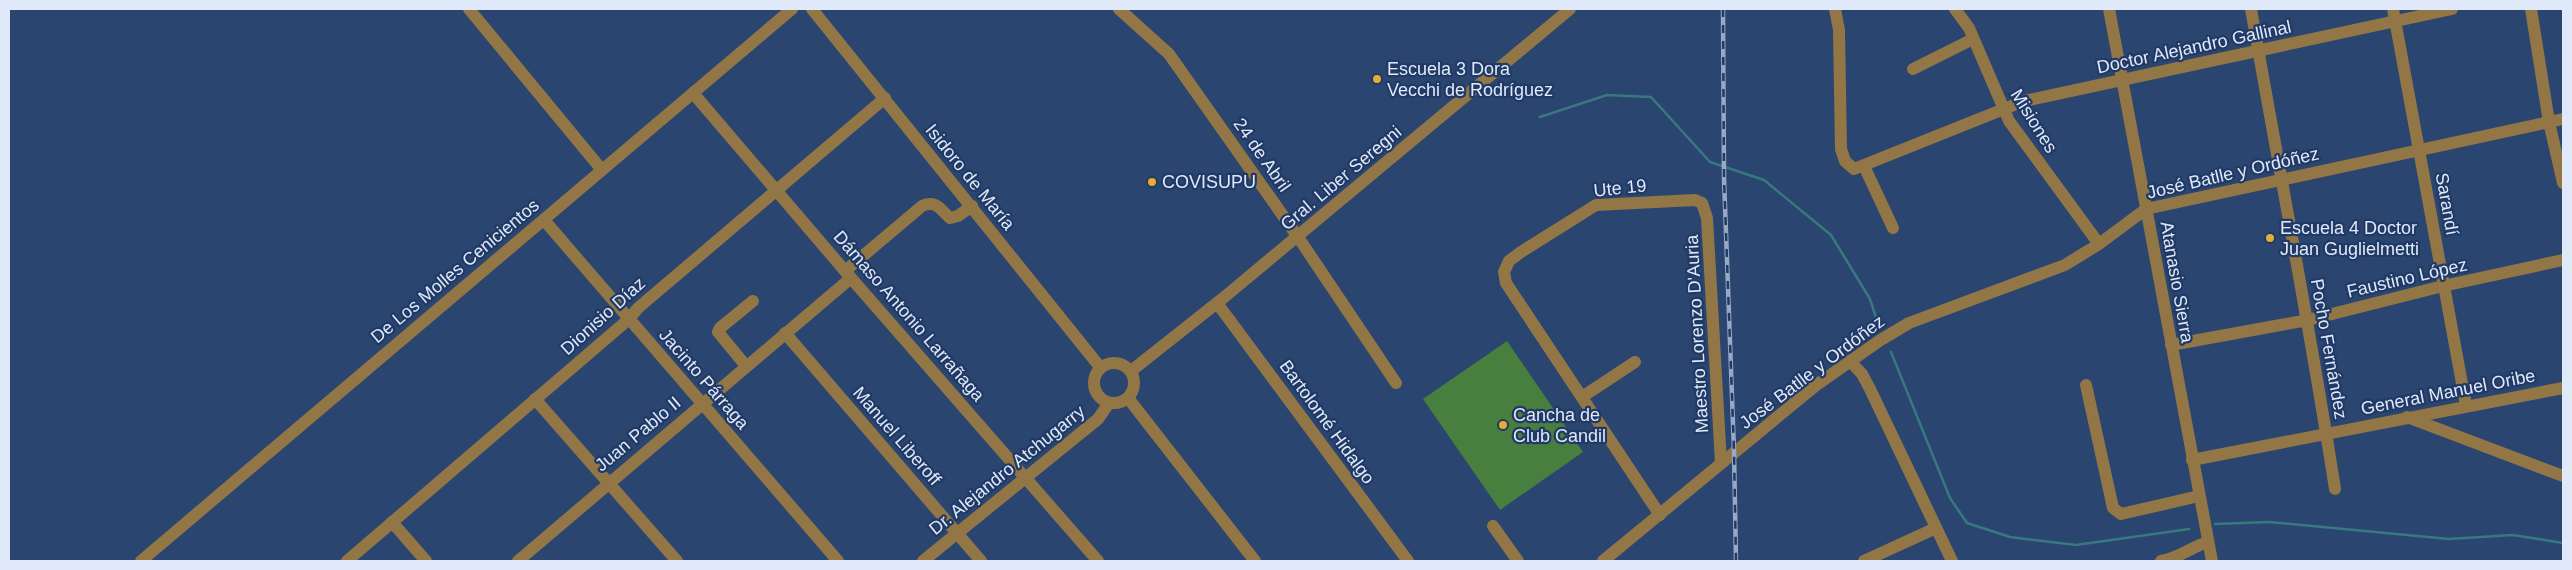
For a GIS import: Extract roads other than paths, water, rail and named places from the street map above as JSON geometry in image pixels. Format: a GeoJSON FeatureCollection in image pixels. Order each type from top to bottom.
{"type":"FeatureCollection","features":[{"type":"Feature","properties":{"kind":"street"},"geometry":{"type":"LineString","coordinates":[[469,9],[602,170]]}},
{"type":"Feature","properties":{"kind":"street","name":"De Los Molles Cenicientos"},"geometry":{"type":"LineString","coordinates":[[141,561],[432,312],[544,220],[792,9]]}},
{"type":"Feature","properties":{"kind":"street","name":"Isidoro de María"},"geometry":{"type":"LineString","coordinates":[[812,9],[1100,367]]}},
{"type":"Feature","properties":{"kind":"street","name":"24 de Abril"},"geometry":{"type":"LineString","coordinates":[[1119,9],[1169,54],[1298,237],[1396,382]]}},
{"type":"Feature","properties":{"kind":"street","name":"Gral. Liber Seregni"},"geometry":{"type":"LineString","coordinates":[[1131,371],[1298,237],[1570,9]]}},
{"type":"Feature","properties":{"kind":"street"},"geometry":{"type":"LineString","coordinates":[[1835,9],[1839,30],[1841,149],[1845,161],[1854,168],[1864,166],[1893,228]]}},
{"type":"Feature","properties":{"kind":"street","name":"Misiones"},"geometry":{"type":"LineString","coordinates":[[1955,9],[1971,34],[2014,130],[2098,244]]}},
{"type":"Feature","properties":{"kind":"street"},"geometry":{"type":"LineString","coordinates":[[1913,69],[1971,34],[1966,9]]}},
{"type":"Feature","properties":{"kind":"street","name":"Atanasio Sierra"},"geometry":{"type":"LineString","coordinates":[[2109,9],[2212,561]]}},
{"type":"Feature","properties":{"kind":"street","name":"Pocho Fernández"},"geometry":{"type":"LineString","coordinates":[[2251,9],[2280,179],[2308,320],[2335,489]]}},
{"type":"Feature","properties":{"kind":"street","name":"Doctor Alejandro Gallinal"},"geometry":{"type":"LineString","coordinates":[[1864,166],[2024,101],[2258,52],[2394,15],[2452,9]]}},
{"type":"Feature","properties":{"kind":"street"},"geometry":{"type":"LineString","coordinates":[[2531,9],[2549,122],[2563,183]]}},
{"type":"Feature","properties":{"kind":"street","name":"Sarandí"},"geometry":{"type":"LineString","coordinates":[[2394,15],[2466,405]]}},
{"type":"Feature","properties":{"kind":"street","name":"Dámaso Antonio Larrañaga"},"geometry":{"type":"LineString","coordinates":[[693,93],[1098,561]]}},
{"type":"Feature","properties":{"kind":"street","name":"Dionisio Díaz"},"geometry":{"type":"LineString","coordinates":[[347,561],[629,319],[638,308],[885,98]]}},
{"type":"Feature","properties":{"kind":"street","name":"José Batlle y Ordóñez"},"geometry":{"type":"LineString","coordinates":[[1603,561],[1734,451],[1850,361],[1909,323],[2049,272],[2098,244],[2146,209],[2563,119]]}},
{"type":"Feature","properties":{"kind":"street","name":"Ute 19"},"geometry":{"type":"LineString","coordinates":[[1582,398],[1510,290],[1504,272],[1509,261],[1520,252],[1596,205],[1695,200],[1702,203]]}},
{"type":"Feature","properties":{"kind":"street","name":"Maestro Lorenzo D'Auria"},"geometry":{"type":"LineString","coordinates":[[1702,203],[1707,218],[1722,463]]}},
{"type":"Feature","properties":{"kind":"street","name":"Juan Pablo II"},"geometry":{"type":"LineString","coordinates":[[518,561],[785,332],[922,206],[928,204],[938,206],[950,218],[958,216],[972,206]]}},
{"type":"Feature","properties":{"kind":"street","name":"Jacinto Párraga"},"geometry":{"type":"LineString","coordinates":[[544,220],[838,561]]}},
{"type":"Feature","properties":{"kind":"street","name":"Faustino López"},"geometry":{"type":"LineString","coordinates":[[2171,345],[2308,320],[2444,286],[2563,260]]}},
{"type":"Feature","properties":{"kind":"street"},"geometry":{"type":"LineString","coordinates":[[746,366],[718,332],[720,328],[753,301]]}},
{"type":"Feature","properties":{"kind":"street","name":"Bartolomé Hidalgo"},"geometry":{"type":"LineString","coordinates":[[1217,303],[1408,561]]}},
{"type":"Feature","properties":{"kind":"street","name":"Manuel Liberoff"},"geometry":{"type":"LineString","coordinates":[[785,332],[981,561]]}},
{"type":"Feature","properties":{"kind":"street"},"geometry":{"type":"LineString","coordinates":[[1850,361],[1862,374],[1870,389],[1952,561]]}},
{"type":"Feature","properties":{"kind":"street"},"geometry":{"type":"LineString","coordinates":[[1114,362],[1123,364],[1131,371],[1134,382],[1128,398],[1119,402],[1109,403],[1099,397],[1094,388],[1094,377],[1100,367],[1114,362]]}},
{"type":"Feature","properties":{"kind":"street"},"geometry":{"type":"LineString","coordinates":[[1635,362],[1582,398],[1660,515]]}},
{"type":"Feature","properties":{"kind":"street"},"geometry":{"type":"LineString","coordinates":[[2086,385],[2113,508],[2121,514],[2199,496]]}},
{"type":"Feature","properties":{"kind":"street","name":"General Manuel Oribe"},"geometry":{"type":"LineString","coordinates":[[2192,460],[2466,405],[2563,388]]}},
{"type":"Feature","properties":{"kind":"street"},"geometry":{"type":"LineString","coordinates":[[1128,398],[1255,561]]}},
{"type":"Feature","properties":{"kind":"street"},"geometry":{"type":"LineString","coordinates":[[535,399],[677,561]]}},
{"type":"Feature","properties":{"kind":"street","name":"Dr. Alejandro Atchugarry"},"geometry":{"type":"LineString","coordinates":[[923,561],[1098,418],[1109,403]]}},
{"type":"Feature","properties":{"kind":"street"},"geometry":{"type":"LineString","coordinates":[[2408,417],[2563,476]]}},
{"type":"Feature","properties":{"kind":"street"},"geometry":{"type":"LineString","coordinates":[[392,522],[426,561]]}},
{"type":"Feature","properties":{"kind":"street"},"geometry":{"type":"LineString","coordinates":[[1493,526],[1518,561]]}},
{"type":"Feature","properties":{"kind":"street"},"geometry":{"type":"LineString","coordinates":[[1864,561],[1936,528]]}},
{"type":"Feature","properties":{"kind":"street"},"geometry":{"type":"LineString","coordinates":[[2161,561],[2176,558],[2192,547],[2208,542]]}},
{"type":"Feature","properties":{"kind":"waterway"},"geometry":{"type":"LineString","coordinates":[[1540,117],[1607,95],[1651,97],[1710,162],[1764,180],[1831,235],[1870,299],[1879,327]]}},
{"type":"Feature","properties":{"kind":"waterway"},"geometry":{"type":"LineString","coordinates":[[1891,352],[1950,498],[1967,523],[2010,537],[2076,545],[2189,529]]}},
{"type":"Feature","properties":{"kind":"waterway"},"geometry":{"type":"LineString","coordinates":[[2215,524],[2269,522],[2449,539],[2513,535],[2563,543]]}},
{"type":"Feature","properties":{"kind":"railway"},"geometry":{"type":"LineString","coordinates":[[1723,9],[1724,178],[1736,561]]}},
{"type":"Feature","properties":{"kind":"place","name":"Escuela 3 Dora Vecchi de Rodríguez"},"geometry":{"type":"Point","coordinates":[1377,79]}},
{"type":"Feature","properties":{"kind":"place","name":"COVISUPU"},"geometry":{"type":"Point","coordinates":[1152,182]}},
{"type":"Feature","properties":{"kind":"place","name":"Escuela 4 Doctor Juan Guglielmetti"},"geometry":{"type":"Point","coordinates":[2270,238]}},
{"type":"Feature","properties":{"kind":"place","name":"Cancha de Club Candil"},"geometry":{"type":"Point","coordinates":[1503,425]}}]}
